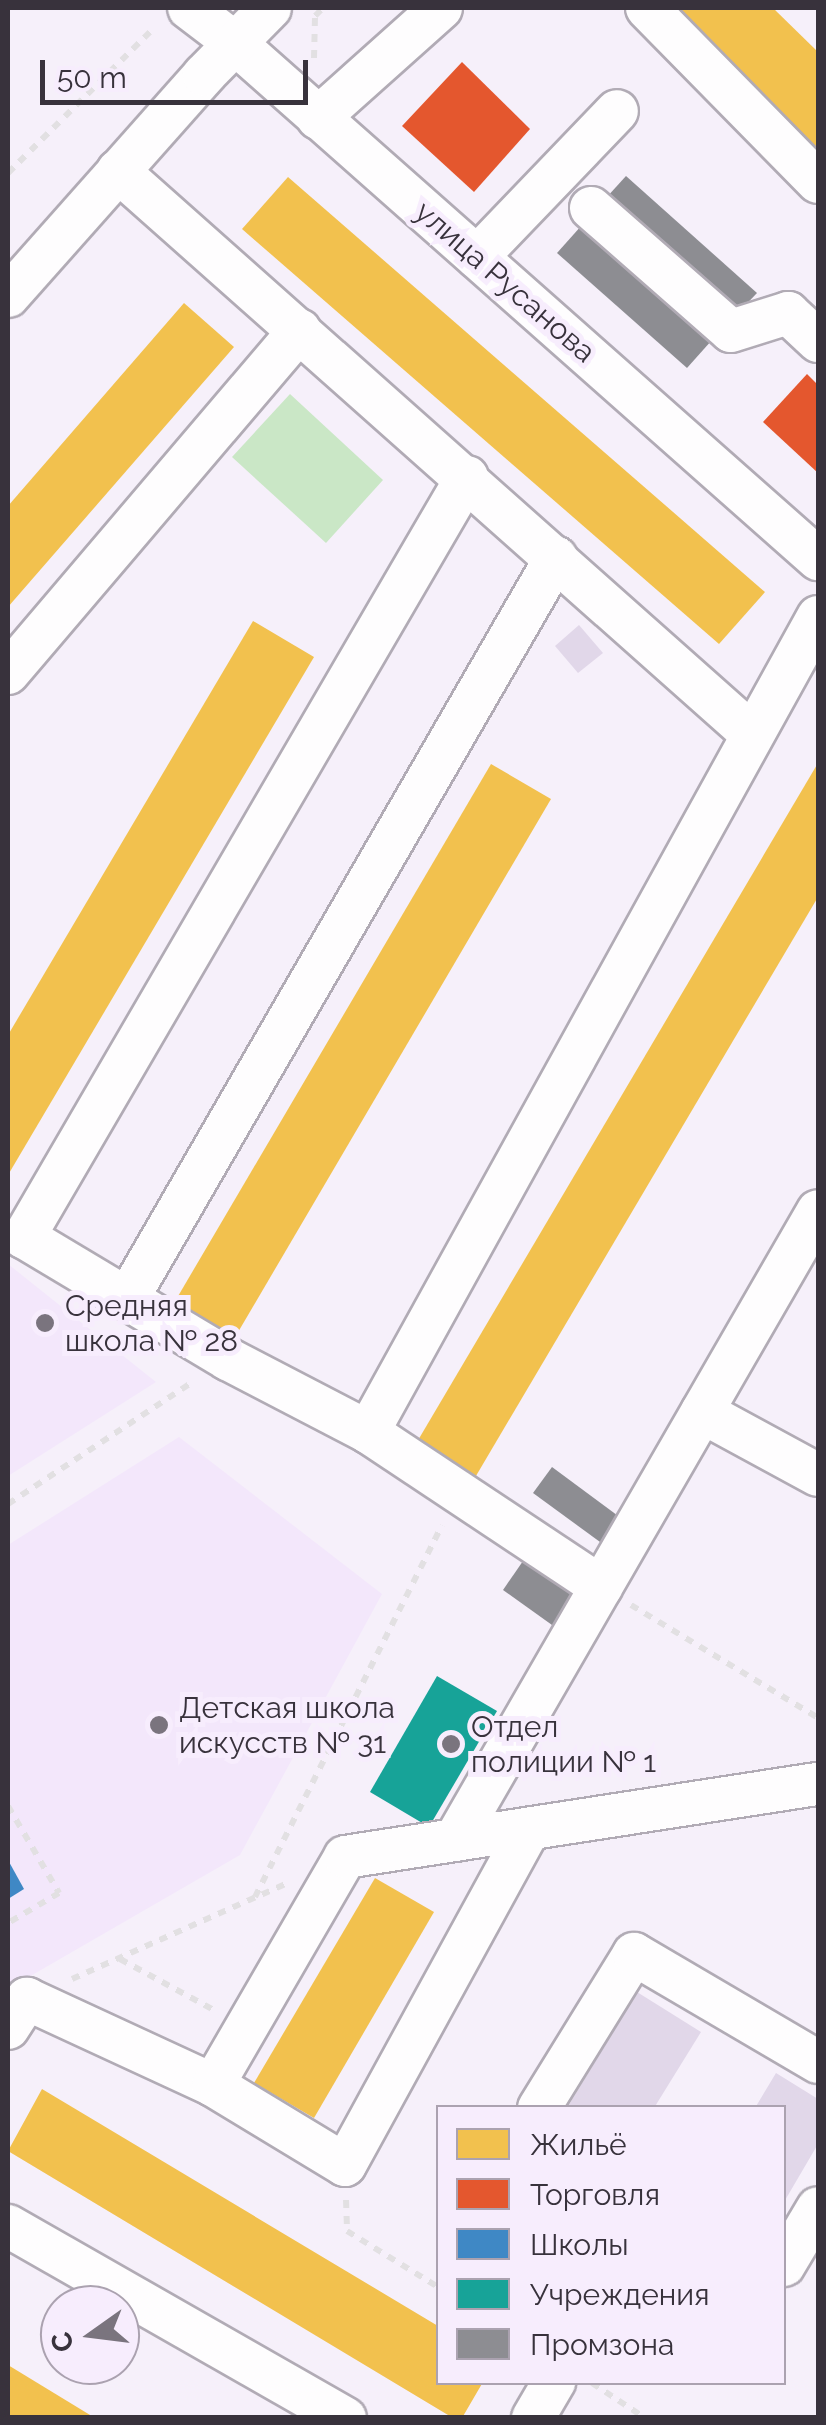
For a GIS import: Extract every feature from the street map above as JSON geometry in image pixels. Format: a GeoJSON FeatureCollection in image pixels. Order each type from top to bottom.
{"type":"FeatureCollection","features":[{"type":"Feature","properties":{"kind":"street","name":"улица Русанова"},"geometry":{"type":"LineString","coordinates":[[189,8],[235,43],[818,559]]}},
{"type":"Feature","properties":{"kind":"street"},"geometry":{"type":"LineString","coordinates":[[8,296],[270,8]]}},
{"type":"Feature","properties":{"kind":"street"},"geometry":{"type":"LineString","coordinates":[[318,118],[441,8]]}},
{"type":"Feature","properties":{"kind":"street"},"geometry":{"type":"LineString","coordinates":[[647,8],[818,182]]}},
{"type":"Feature","properties":{"kind":"street"},"geometry":{"type":"LineString","coordinates":[[476,257],[616,110]]}},
{"type":"Feature","properties":{"kind":"street"},"geometry":{"type":"LineString","coordinates":[[118,171],[752,734]]}},
{"type":"Feature","properties":{"kind":"street"},"geometry":{"type":"LineString","coordinates":[[591,208],[731,331],[788,313],[818,341]]}},
{"type":"Feature","properties":{"kind":"street"},"geometry":{"type":"LineString","coordinates":[[8,672],[300,330]]}},
{"type":"Feature","properties":{"kind":"street"},"geometry":{"type":"LineString","coordinates":[[467,477],[24,1237],[129,1296],[228,1359],[368,1432],[601,1586]]}},
{"type":"Feature","properties":{"kind":"street"},"geometry":{"type":"LineString","coordinates":[[129,1296],[556,558]]}},
{"type":"Feature","properties":{"kind":"street"},"geometry":{"type":"LineString","coordinates":[[368,1432],[818,617]]}},
{"type":"Feature","properties":{"kind":"street"},"geometry":{"type":"LineString","coordinates":[[455,1840],[818,1211]]}},
{"type":"Feature","properties":{"kind":"street"},"geometry":{"type":"LineString","coordinates":[[702,1412],[818,1474]]}},
{"type":"Feature","properties":{"kind":"street"},"geometry":{"type":"LineString","coordinates":[[213,2085],[345,1857],[818,1784]]}},
{"type":"Feature","properties":{"kind":"street"},"geometry":{"type":"LineString","coordinates":[[17,2014],[213,2085],[345,2165],[529,1828]]}},
{"type":"Feature","properties":{"kind":"street"},"geometry":{"type":"LineString","coordinates":[[542,2105],[634,1954],[818,2062]]}},
{"type":"Feature","properties":{"kind":"street"},"geometry":{"type":"LineString","coordinates":[[786,2262],[818,2208]]}},
{"type":"Feature","properties":{"kind":"street"},"geometry":{"type":"LineString","coordinates":[[8,2226],[345,2418]]}},
{"type":"Feature","properties":{"kind":"street"},"geometry":{"type":"LineString","coordinates":[[533,2418],[552,2385]]}},
{"type":"Feature","properties":{"kind":"path"},"geometry":{"type":"LineString","coordinates":[[314,58],[316,16],[323,8]]}},
{"type":"Feature","properties":{"kind":"path"},"geometry":{"type":"LineString","coordinates":[[8,173],[152,30]]}},
{"type":"Feature","properties":{"kind":"path"},"geometry":{"type":"LineString","coordinates":[[8,1504],[228,1359]]}},
{"type":"Feature","properties":{"kind":"path"},"geometry":{"type":"LineString","coordinates":[[255,1898],[458,1492]]}},
{"type":"Feature","properties":{"kind":"path"},"geometry":{"type":"LineString","coordinates":[[601,1586],[818,1718]]}},
{"type":"Feature","properties":{"kind":"path"},"geometry":{"type":"LineString","coordinates":[[8,1806],[59,1892],[8,1923]]}},
{"type":"Feature","properties":{"kind":"path"},"geometry":{"type":"LineString","coordinates":[[17,2014],[119,1958],[291,1881]]}},
{"type":"Feature","properties":{"kind":"path"},"geometry":{"type":"LineString","coordinates":[[119,1958],[246,2028]]}},
{"type":"Feature","properties":{"kind":"path"},"geometry":{"type":"LineString","coordinates":[[345,2165],[346,2231],[436,2287]]}},
{"type":"Feature","properties":{"kind":"path"},"geometry":{"type":"LineString","coordinates":[[596,2385],[645,2418]]}},
{"type":"Feature","properties":{"kind":"shaded area","name":"Средняя школа № 28"},"geometry":{"type":"Polygon","coordinates":[[[8,1264],[156,1382],[8,1476],[8,1264]]]}},
{"type":"Feature","properties":{"kind":"shaded area","name":"Детская школа искусств № 31"},"geometry":{"type":"Polygon","coordinates":[[[179,1437],[382,1594],[240,1855],[8,1989],[8,1545],[179,1437]]]}},
{"type":"Feature","properties":{"kind":"green space"},"geometry":{"type":"Polygon","coordinates":[[[290,394],[383,480],[326,543],[232,457],[290,394]]]}},
{"type":"Feature","properties":{"kind":"building: Жильё"},"geometry":{"type":"Polygon","coordinates":[[[672,8],[773,8],[818,52],[818,150],[672,8]]]}},
{"type":"Feature","properties":{"kind":"building: Жильё"},"geometry":{"type":"Polygon","coordinates":[[[288,177],[765,592],[719,644],[242,229],[288,177]]]}},
{"type":"Feature","properties":{"kind":"building: Жильё"},"geometry":{"type":"Polygon","coordinates":[[[184,303],[234,347],[8,607],[8,506],[184,303]]]}},
{"type":"Feature","properties":{"kind":"building: Жильё"},"geometry":{"type":"Polygon","coordinates":[[[253,621],[314,657],[8,1175],[8,1035],[253,621]]]}},
{"type":"Feature","properties":{"kind":"building: Жильё"},"geometry":{"type":"Polygon","coordinates":[[[818,763],[818,897],[473,1481],[414,1447],[818,763]]]}},
{"type":"Feature","properties":{"kind":"building: Жильё"},"geometry":{"type":"Polygon","coordinates":[[[491,764],[551,799],[234,1339],[174,1303],[491,764]]]}},
{"type":"Feature","properties":{"kind":"building: Жильё"},"geometry":{"type":"Polygon","coordinates":[[[375,1878],[434,1912],[314,2118],[254,2083],[375,1878]]]}},
{"type":"Feature","properties":{"kind":"building: Жильё"},"geometry":{"type":"Polygon","coordinates":[[[42,2089],[436,2325],[436,2385],[481,2385],[462,2418],[453,2418],[8,2151],[42,2089]]]}},
{"type":"Feature","properties":{"kind":"building: Жильё"},"geometry":{"type":"Polygon","coordinates":[[[8,2365],[95,2418],[8,2418],[8,2365]]]}},
{"type":"Feature","properties":{"kind":"building: Торговля"},"geometry":{"type":"Polygon","coordinates":[[[462,62],[530,129],[474,192],[402,126],[462,62]]]}},
{"type":"Feature","properties":{"kind":"building: Торговля"},"geometry":{"type":"Polygon","coordinates":[[[807,374],[818,385],[818,473],[763,422],[807,374]]]}},
{"type":"Feature","properties":{"kind":"building: Школы"},"geometry":{"type":"Polygon","coordinates":[[[8,1860],[24,1889],[8,1899],[8,1860]]]}},
{"type":"Feature","properties":{"kind":"building: Учреждения"},"geometry":{"type":"Polygon","coordinates":[[[437,1676],[497,1711],[429,1827],[370,1792],[437,1676]]]}},
{"type":"Feature","properties":{"kind":"building: Промзона"},"geometry":{"type":"Polygon","coordinates":[[[626,176],[757,293],[736,315],[606,198],[626,176]]]}},
{"type":"Feature","properties":{"kind":"building: Промзона"},"geometry":{"type":"Polygon","coordinates":[[[582,225],[712,340],[687,368],[557,253],[582,225]]]}},
{"type":"Feature","properties":{"kind":"building: Промзона"},"geometry":{"type":"Polygon","coordinates":[[[552,1467],[629,1524],[611,1550],[533,1493],[552,1467]]]}},
{"type":"Feature","properties":{"kind":"building: Промзона"},"geometry":{"type":"Polygon","coordinates":[[[523,1561],[579,1600],[559,1630],[503,1590],[523,1561]]]}},
{"type":"Feature","properties":{"kind":"building: Прочее"},"geometry":{"type":"Polygon","coordinates":[[[579,625],[603,653],[578,673],[555,646],[579,625]]]}},
{"type":"Feature","properties":{"kind":"building: Прочее"},"geometry":{"type":"Polygon","coordinates":[[[637,1992],[701,2032],[656,2105],[569,2105],[637,1992]]]}},
{"type":"Feature","properties":{"kind":"building: Прочее"},"geometry":{"type":"Polygon","coordinates":[[[776,2073],[818,2099],[818,2144],[786,2199],[786,2105],[757,2105],[776,2073]]]}},
{"type":"Feature","properties":{"kind":"place","name":"Средняя школа № 28"},"geometry":{"type":"Point","coordinates":[45,1323]}},
{"type":"Feature","properties":{"kind":"place","name":"Детская школа искусств № 31"},"geometry":{"type":"Point","coordinates":[159,1725]}},
{"type":"Feature","properties":{"kind":"place","name":"Отдел полиции № 1"},"geometry":{"type":"Point","coordinates":[451,1744]}}]}
